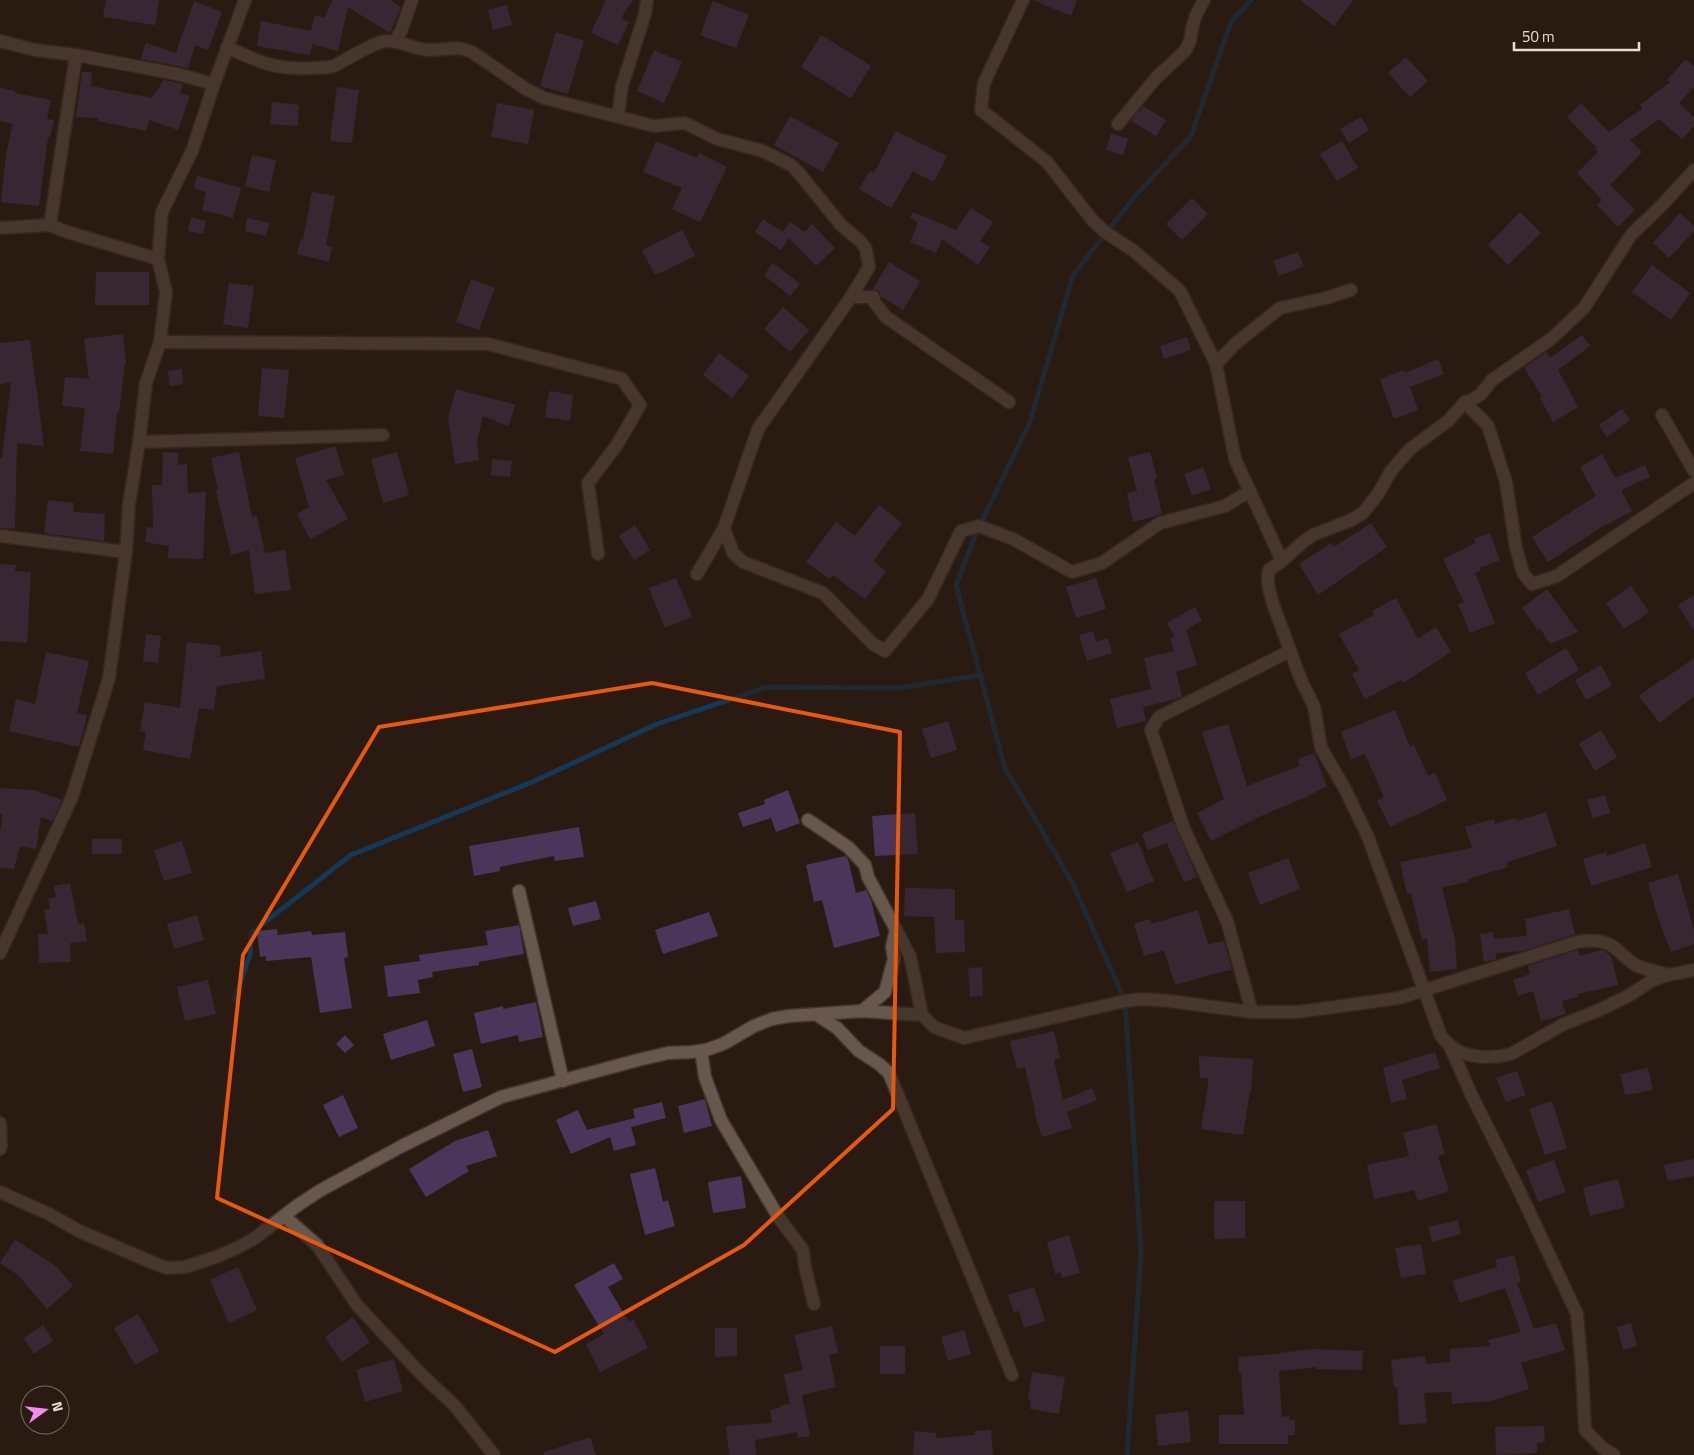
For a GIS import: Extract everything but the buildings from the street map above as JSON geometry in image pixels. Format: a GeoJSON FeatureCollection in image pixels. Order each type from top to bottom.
{"type":"FeatureCollection","features":[{"type":"Feature","properties":{"kind":"street"},"geometry":{"type":"LineString","coordinates":[[0,953],[72,797],[109,678],[126,552],[129,504],[146,383],[160,342],[166,292],[158,259],[162,212],[192,151],[245,0]]}},
{"type":"Feature","properties":{"kind":"street"},"geometry":{"type":"LineString","coordinates":[[395,41],[412,0]]}},
{"type":"Feature","properties":{"kind":"street"},"geometry":{"type":"LineString","coordinates":[[618,116],[622,86],[645,14],[647,0]]}},
{"type":"Feature","properties":{"kind":"street"},"geometry":{"type":"LineString","coordinates":[[1023,0],[984,83],[981,110],[1047,162],[1093,221],[1134,251],[1180,291],[1216,364],[1236,459],[1282,561]]}},
{"type":"Feature","properties":{"kind":"street"},"geometry":{"type":"LineString","coordinates":[[1118,124],[1156,78],[1185,51],[1190,41],[1196,15],[1204,0]]}},
{"type":"Feature","properties":{"kind":"street"},"geometry":{"type":"LineString","coordinates":[[0,41],[35,50],[76,55],[176,74],[214,84]]}},
{"type":"Feature","properties":{"kind":"street"},"geometry":{"type":"LineString","coordinates":[[227,47],[260,63],[296,69],[331,67],[378,43],[395,41],[412,48],[431,50],[452,47],[462,48],[472,52],[526,89],[544,98],[654,126],[685,123],[716,139],[763,151],[791,165],[841,225],[861,242],[866,249],[869,267],[851,297],[758,429],[724,528],[698,574]]}},
{"type":"Feature","properties":{"kind":"street"},"geometry":{"type":"LineString","coordinates":[[50,225],[76,55]]}},
{"type":"Feature","properties":{"kind":"street"},"geometry":{"type":"LineString","coordinates":[[1694,170],[1631,235],[1584,308],[1551,339],[1492,380],[1481,394],[1465,402],[1448,421],[1410,449],[1397,463],[1378,494],[1363,513],[1308,538],[1269,570],[1268,585],[1301,680],[1314,706],[1321,748],[1346,789],[1368,837],[1441,1036],[1450,1046],[1462,1053],[1484,1056],[1511,1054],[1564,1024],[1628,996],[1653,980],[1694,970]]}},
{"type":"Feature","properties":{"kind":"street"},"geometry":{"type":"LineString","coordinates":[[0,228],[50,225],[64,231],[158,259]]}},
{"type":"Feature","properties":{"kind":"street"},"geometry":{"type":"LineString","coordinates":[[1216,364],[1235,344],[1280,308],[1352,290]]}},
{"type":"Feature","properties":{"kind":"street"},"geometry":{"type":"LineString","coordinates":[[851,297],[873,297],[886,318],[1009,402]]}},
{"type":"Feature","properties":{"kind":"street"},"geometry":{"type":"LineString","coordinates":[[160,342],[488,344],[622,379],[640,405],[617,445],[588,483],[598,554]]}},
{"type":"Feature","properties":{"kind":"street"},"geometry":{"type":"LineString","coordinates":[[1465,402],[1488,426],[1506,482],[1516,548],[1523,573],[1532,584],[1557,576],[1694,483]]}},
{"type":"Feature","properties":{"kind":"street"},"geometry":{"type":"LineString","coordinates":[[1662,415],[1694,471]]}},
{"type":"Feature","properties":{"kind":"street"},"geometry":{"type":"LineString","coordinates":[[139,442],[383,436]]}},
{"type":"Feature","properties":{"kind":"street"},"geometry":{"type":"LineString","coordinates":[[724,528],[733,553],[743,562],[822,593],[873,644],[885,651],[928,599],[961,531],[979,526],[1013,539],[1072,572],[1102,563],[1160,523],[1225,506],[1250,491]]}},
{"type":"Feature","properties":{"kind":"street"},"geometry":{"type":"LineString","coordinates":[[0,536],[126,552]]}},
{"type":"Feature","properties":{"kind":"street"},"geometry":{"type":"LineString","coordinates":[[1252,1012],[1227,921],[1184,829],[1152,730],[1159,717],[1290,651]]}},
{"type":"Feature","properties":{"kind":"street"},"geometry":{"type":"LineString","coordinates":[[808,820],[848,847],[865,866],[868,877],[910,956],[922,1015],[934,1026],[964,1038],[1125,1001],[1143,999],[1252,1012],[1298,1012],[1399,998],[1588,940],[1599,941],[1613,946],[1632,963],[1668,975]]}},
{"type":"Feature","properties":{"kind":"street"},"geometry":{"type":"LineString","coordinates":[[519,891],[564,1081]]}},
{"type":"Feature","properties":{"kind":"street"},"geometry":{"type":"LineString","coordinates":[[862,1011],[886,992],[894,959],[892,947],[896,929]]}},
{"type":"Feature","properties":{"kind":"street"},"geometry":{"type":"LineString","coordinates":[[0,1192],[49,1214],[79,1231],[156,1264],[167,1268],[175,1268],[216,1257],[237,1248],[255,1238],[321,1190],[501,1097],[668,1053],[701,1051],[723,1044],[754,1026],[772,1019],[862,1011],[922,1015]]}},
{"type":"Feature","properties":{"kind":"street"},"geometry":{"type":"LineString","coordinates":[[817,1015],[837,1028],[859,1051],[889,1073],[1012,1375]]}},
{"type":"Feature","properties":{"kind":"street"},"geometry":{"type":"LineString","coordinates":[[1450,1046],[1577,1314],[1585,1430],[1604,1449],[1614,1455]]}},
{"type":"Feature","properties":{"kind":"street"},"geometry":{"type":"LineString","coordinates":[[701,1051],[705,1077],[721,1120],[779,1218],[803,1250],[814,1304]]}},
{"type":"Feature","properties":{"kind":"street"},"geometry":{"type":"LineString","coordinates":[[0,1123],[0,1150]]}},
{"type":"Feature","properties":{"kind":"street"},"geometry":{"type":"LineString","coordinates":[[284,1216],[317,1245],[357,1305],[420,1373],[455,1406],[494,1455]]}},
{"type":"Feature","properties":{"kind":"highlighted area"},"geometry":{"type":"Polygon","coordinates":[[[652,683],[900,732],[893,1109],[744,1245],[555,1352],[217,1198],[243,955],[379,727],[652,683]]]}},
{"type":"Feature","properties":{"kind":"waterway"},"geometry":{"type":"LineString","coordinates":[[1127,1455],[1141,1253],[1125,1001],[1072,882],[1005,768],[956,585],[977,531],[1030,422],[1073,275],[1136,195],[1191,136],[1231,22],[1251,0]]}},
{"type":"Feature","properties":{"kind":"waterway"},"geometry":{"type":"LineString","coordinates":[[234,1000],[250,955],[251,933],[351,855],[532,782],[657,724],[767,687],[899,688],[981,675]]}}]}
